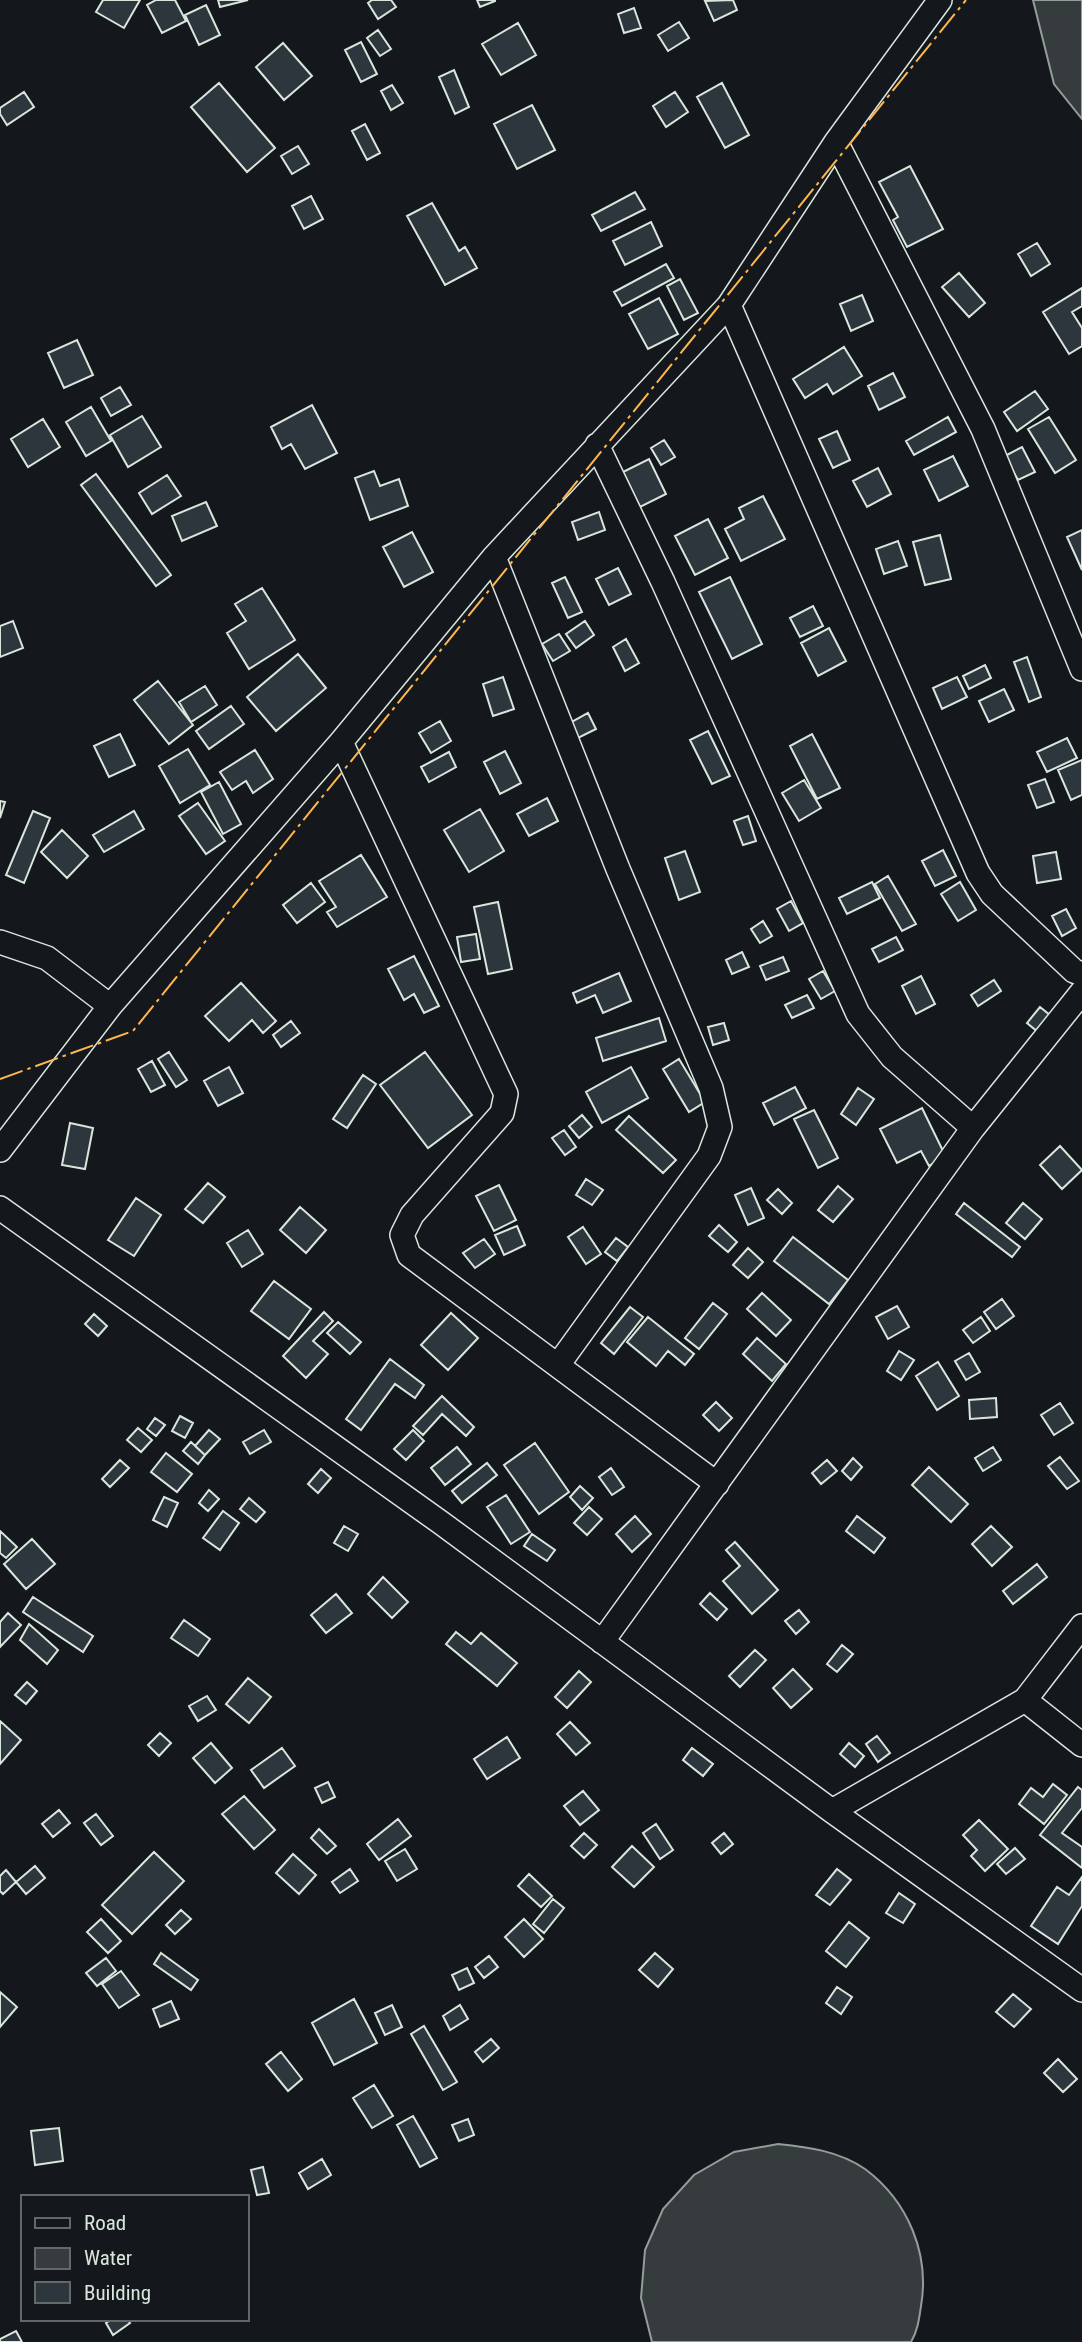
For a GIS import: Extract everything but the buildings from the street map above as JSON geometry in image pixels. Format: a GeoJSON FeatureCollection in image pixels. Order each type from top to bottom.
{"type":"FeatureCollection","features":[{"type":"Feature","properties":{"kind":"street"},"geometry":{"type":"LineString","coordinates":[[0,1150],[110,1006],[341,742],[494,557],[729,305],[836,142],[940,0]]}},
{"type":"Feature","properties":{"kind":"street"},"geometry":{"type":"LineString","coordinates":[[836,142],[983,429],[1082,668]]}},
{"type":"Feature","properties":{"kind":"street"},"geometry":{"type":"LineString","coordinates":[[729,305],[978,873],[992,894],[1074,971],[1082,974]]}},
{"type":"Feature","properties":{"kind":"street"},"geometry":{"type":"LineString","coordinates":[[597,444],[669,595],[858,1014],[892,1057],[973,1128]]}},
{"type":"Feature","properties":{"kind":"street"},"geometry":{"type":"LineString","coordinates":[[494,557],[618,869],[711,1088],[720,1127],[709,1156],[558,1366]]}},
{"type":"Feature","properties":{"kind":"street"},"geometry":{"type":"LineString","coordinates":[[341,742],[506,1094],[502,1113],[412,1215],[402,1235],[409,1255],[717,1484]]}},
{"type":"Feature","properties":{"kind":"street"},"geometry":{"type":"LineString","coordinates":[[0,942],[47,958],[110,1006]]}},
{"type":"Feature","properties":{"kind":"street"},"geometry":{"type":"LineString","coordinates":[[602,1642],[973,1128],[1082,992]]}},
{"type":"Feature","properties":{"kind":"street"},"geometry":{"type":"LineString","coordinates":[[0,1208],[440,1522],[832,1811],[1082,1990]]}},
{"type":"Feature","properties":{"kind":"street"},"geometry":{"type":"LineString","coordinates":[[832,1811],[1025,1700],[1082,1626]]}},
{"type":"Feature","properties":{"kind":"street"},"geometry":{"type":"LineString","coordinates":[[1025,1700],[1082,1745]]}},
{"type":"Feature","properties":{"kind":"water"},"geometry":{"type":"Polygon","coordinates":[[[1033,0],[1082,0],[1082,119],[1054,84],[1033,0]]]}},
{"type":"Feature","properties":{"kind":"water"},"geometry":{"type":"Polygon","coordinates":[[[778,2144],[823,2151],[855,2163],[880,2182],[904,2213],[919,2248],[922,2267],[921,2306],[917,2329],[911,2342],[652,2342],[641,2298],[645,2250],[663,2209],[694,2175],[734,2152],[778,2144]]]}},
{"type":"Feature","properties":{"kind":"power"},"geometry":{"type":"LineString","coordinates":[[0,1079],[133,1031],[966,0]]}}]}
